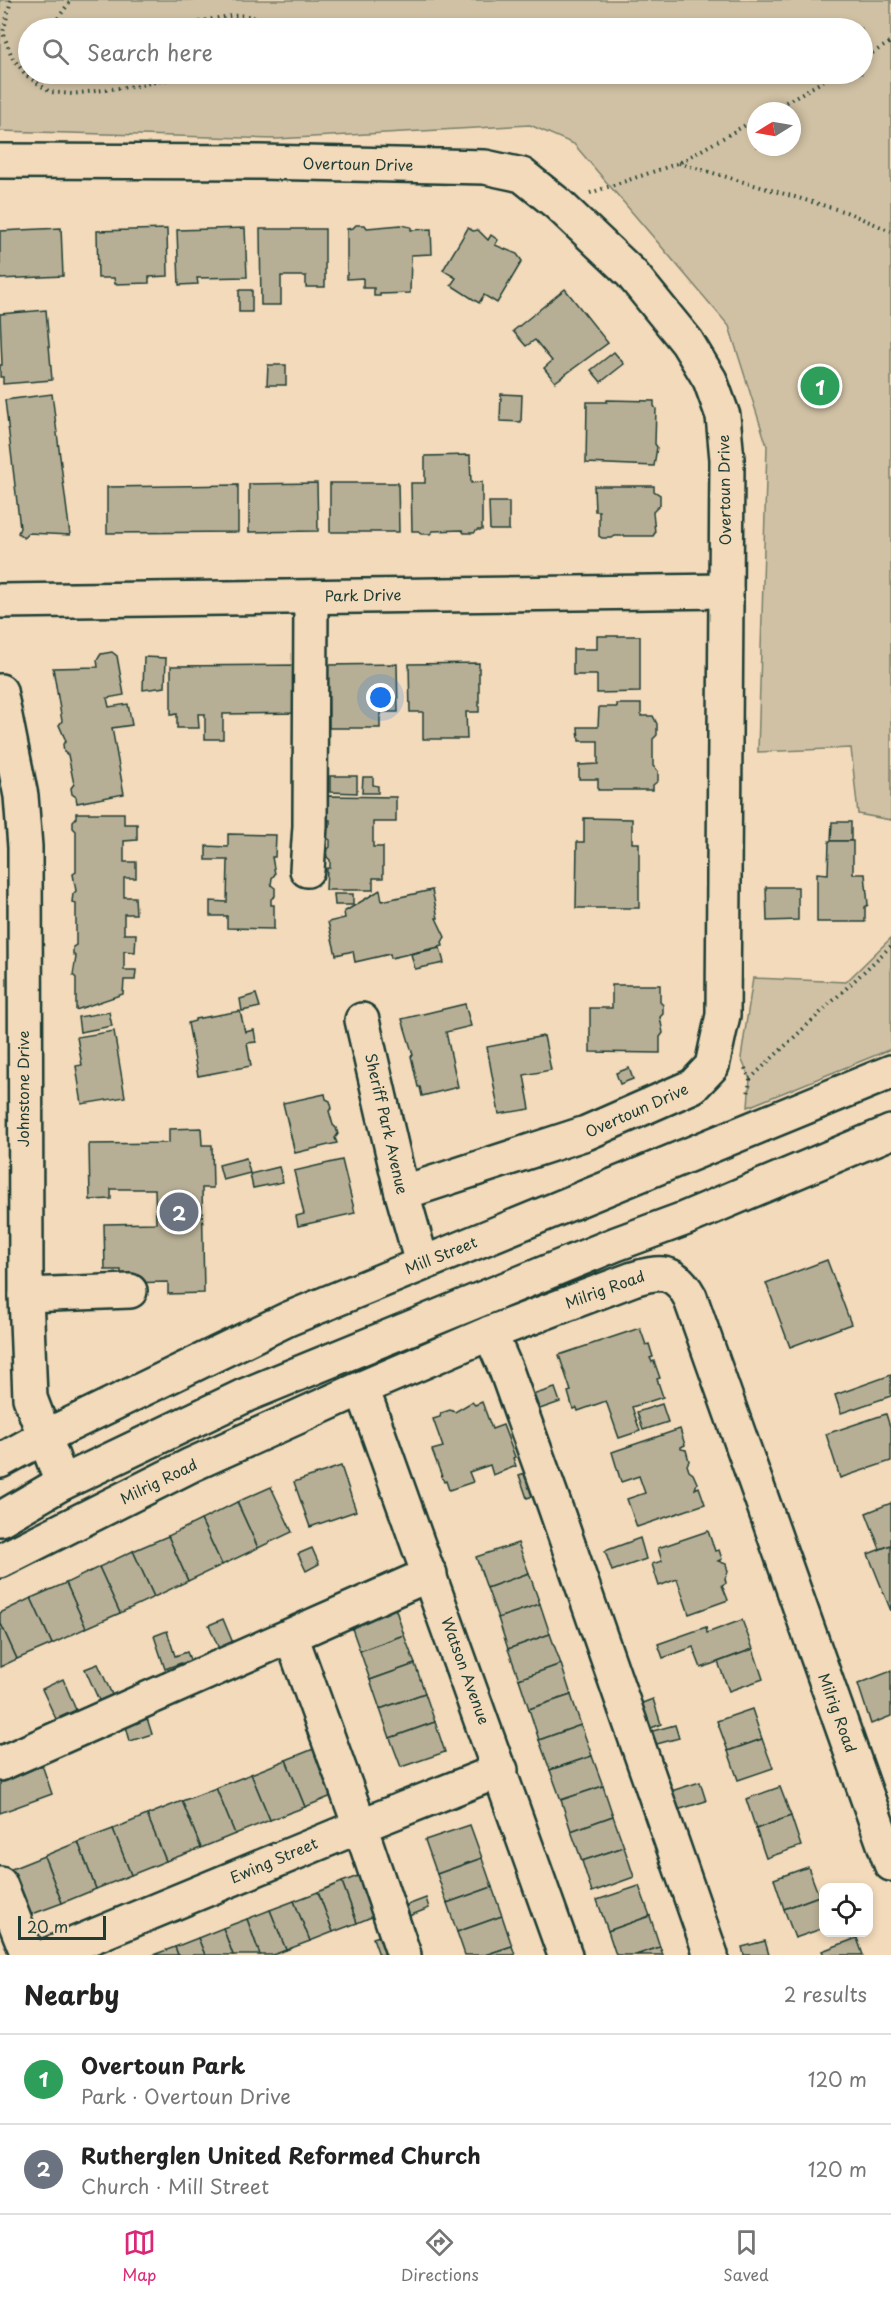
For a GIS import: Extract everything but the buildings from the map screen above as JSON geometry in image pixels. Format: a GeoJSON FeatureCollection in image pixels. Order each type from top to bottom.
{"type":"FeatureCollection","features":[{"type":"Feature","properties":{"kind":"street","name":"Overtoun Drive"},"geometry":{"type":"LineString","coordinates":[[0,161],[260,162],[485,167],[522,175],[558,204],[631,273],[687,342],[710,380],[723,416],[727,459],[723,1015],[712,1066],[693,1086],[586,1133],[402,1193]]}},
{"type":"Feature","properties":{"kind":"street","name":"Park Drive"},"geometry":{"type":"LineString","coordinates":[[0,601],[726,591]]}},
{"type":"Feature","properties":{"kind":"street"},"geometry":{"type":"LineString","coordinates":[[307,870],[311,597]]}},
{"type":"Feature","properties":{"kind":"street","name":"Johnstone Drive"},"geometry":{"type":"LineString","coordinates":[[0,691],[21,796],[25,847],[12,1009],[30,1398],[62,1483]]}},
{"type":"Feature","properties":{"kind":"street","name":"Sheriff Park Avenue"},"geometry":{"type":"LineString","coordinates":[[362,1020],[402,1193],[422,1263]]}},
{"type":"Feature","properties":{"kind":"street","name":"Mill Street"},"geometry":{"type":"LineString","coordinates":[[0,1461],[44,1437],[288,1319],[891,1072]]}},
{"type":"Feature","properties":{"kind":"street"},"geometry":{"type":"LineString","coordinates":[[0,1519],[62,1483],[246,1395],[891,1132]]}},
{"type":"Feature","properties":{"kind":"street","name":"Milrig Road"},"geometry":{"type":"LineString","coordinates":[[0,1561],[192,1465],[490,1333],[656,1272],[672,1277],[682,1284],[690,1297],[891,1864]]}},
{"type":"Feature","properties":{"kind":"street"},"geometry":{"type":"LineString","coordinates":[[26,1295],[130,1291]]}},
{"type":"Feature","properties":{"kind":"street"},"geometry":{"type":"LineString","coordinates":[[490,1333],[506,1370],[711,1955]]}},
{"type":"Feature","properties":{"kind":"street","name":"Watson Avenue"},"geometry":{"type":"LineString","coordinates":[[362,1388],[501,1770],[565,1955]]}},
{"type":"Feature","properties":{"kind":"street"},"geometry":{"type":"LineString","coordinates":[[0,1764],[430,1574]]}},
{"type":"Feature","properties":{"kind":"street"},"geometry":{"type":"LineString","coordinates":[[291,1636],[404,1955]]}},
{"type":"Feature","properties":{"kind":"street","name":"Ewing Street"},"geometry":{"type":"LineString","coordinates":[[48,1955],[501,1770]]}},
{"type":"Feature","properties":{"kind":"street"},"geometry":{"type":"LineString","coordinates":[[0,1884],[28,1955]]}},
{"type":"Feature","properties":{"kind":"path"},"geometry":{"type":"LineString","coordinates":[[11,0],[3,33],[12,57],[18,65]]}},
{"type":"Feature","properties":{"kind":"path"},"geometry":{"type":"LineString","coordinates":[[58,18],[71,0]]}},
{"type":"Feature","properties":{"kind":"path"},"geometry":{"type":"LineString","coordinates":[[228,18],[250,16],[255,18]]}},
{"type":"Feature","properties":{"kind":"path"},"geometry":{"type":"LineString","coordinates":[[873,52],[891,42]]}},
{"type":"Feature","properties":{"kind":"path"},"geometry":{"type":"LineString","coordinates":[[39,84],[50,92],[72,94],[146,84]]}},
{"type":"Feature","properties":{"kind":"path"},"geometry":{"type":"LineString","coordinates":[[786,102],[818,84]]}},
{"type":"Feature","properties":{"kind":"path"},"geometry":{"type":"LineString","coordinates":[[558,204],[679,163],[747,124]]}},
{"type":"Feature","properties":{"kind":"path"},"geometry":{"type":"LineString","coordinates":[[679,163],[846,212],[891,231]]}},
{"type":"Feature","properties":{"kind":"path"},"geometry":{"type":"LineString","coordinates":[[750,1079],[891,946]]}},
{"type":"Feature","properties":{"kind":"shaded area"},"geometry":{"type":"Polygon","coordinates":[[[0,0],[891,0],[891,820],[858,814],[851,748],[758,752],[767,446],[729,326],[574,144],[530,125],[276,139],[0,131],[0,0]]]}},
{"type":"Feature","properties":{"kind":"shaded area"},"geometry":{"type":"Polygon","coordinates":[[[891,938],[891,1049],[748,1107],[750,1079],[741,1058],[753,978],[846,982],[891,938]]]}},
{"type":"Feature","properties":{"kind":"place","name":"Overtoun Park"},"geometry":{"type":"Point","coordinates":[820,386]}},
{"type":"Feature","properties":{"kind":"place","name":"Rutherglen United Reformed Church"},"geometry":{"type":"Point","coordinates":[179,1212]}}]}
